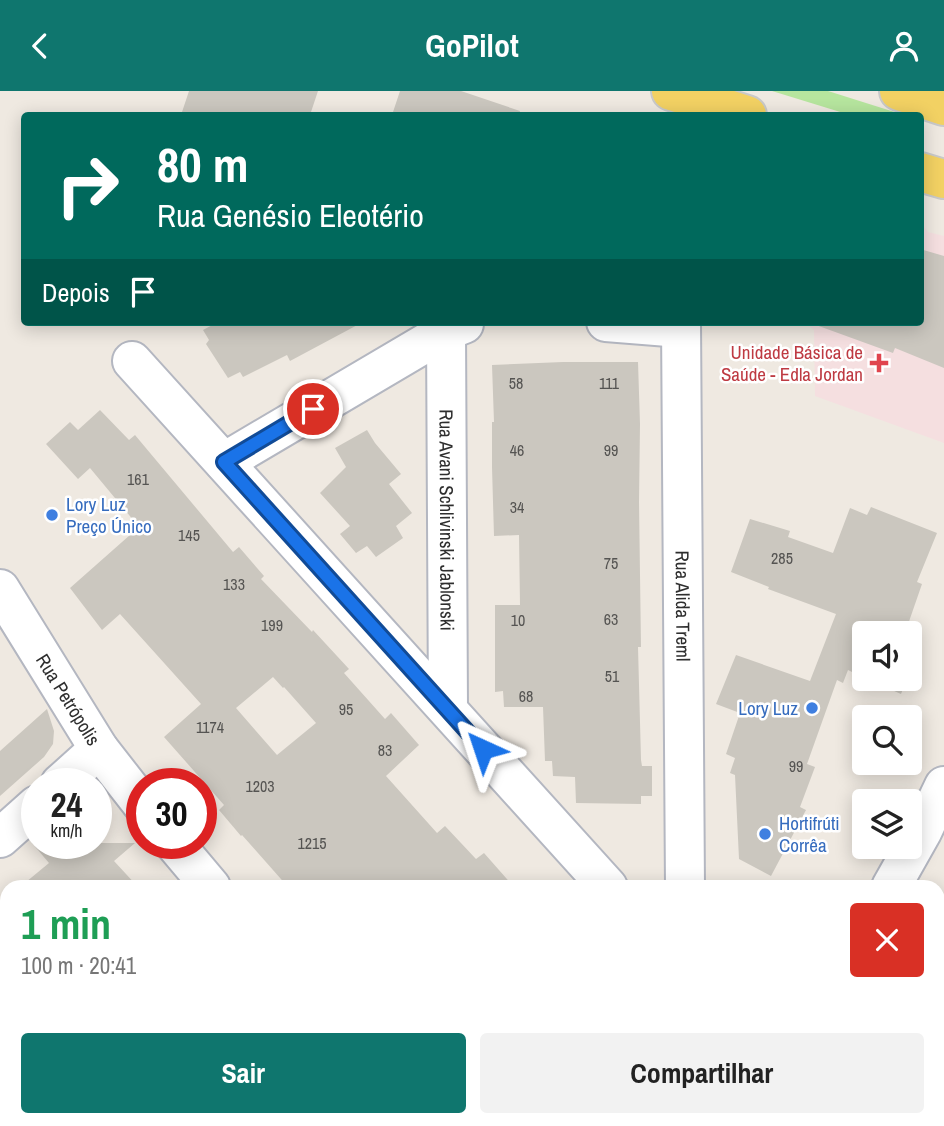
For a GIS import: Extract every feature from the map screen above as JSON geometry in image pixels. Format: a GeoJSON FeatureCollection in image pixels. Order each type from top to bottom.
{"type":"FeatureCollection","features":[{"type":"Feature","properties":{"kind":"main road"},"geometry":{"type":"LineString","coordinates":[[899,91],[944,106]]}},
{"type":"Feature","properties":{"kind":"main road"},"geometry":{"type":"LineString","coordinates":[[677,100],[733,112]]}},
{"type":"Feature","properties":{"kind":"main road"},"geometry":{"type":"LineString","coordinates":[[924,173],[944,179]]}},
{"type":"Feature","properties":{"kind":"street"},"geometry":{"type":"LineString","coordinates":[[224,462],[458,326]]}},
{"type":"Feature","properties":{"kind":"street","name":"Rua Avani Schlivinski Jablonski"},"geometry":{"type":"LineString","coordinates":[[448,709],[458,326]]}},
{"type":"Feature","properties":{"kind":"street","name":"Rua Alida Treml"},"geometry":{"type":"LineString","coordinates":[[681,326],[685,880]]}},
{"type":"Feature","properties":{"kind":"street"},"geometry":{"type":"LineString","coordinates":[[132,361],[602,880]]}},
{"type":"Feature","properties":{"kind":"street","name":"Rua Petrópolis"},"geometry":{"type":"LineString","coordinates":[[0,589],[99,749],[126,784]]}},
{"type":"Feature","properties":{"kind":"street"},"geometry":{"type":"LineString","coordinates":[[78,768],[99,749]]}},
{"type":"Feature","properties":{"kind":"street"},"geometry":{"type":"LineString","coordinates":[[897,880],[933,836],[944,786]]}},
{"type":"Feature","properties":{"kind":"street"},"geometry":{"type":"LineString","coordinates":[[0,838],[21,819]]}},
{"type":"Feature","properties":{"kind":"street"},"geometry":{"type":"LineString","coordinates":[[187,859],[205,880]]}},
{"type":"Feature","properties":{"kind":"shaded area","name":"Unidade Básica de Saúde - Edla Jordan"},"geometry":{"type":"Polygon","coordinates":[[[924,227],[928,232],[944,236],[944,443],[815,396],[814,330],[810,326],[924,326],[924,227]]]}},
{"type":"Feature","properties":{"kind":"green space"},"geometry":{"type":"Polygon","coordinates":[[[772,91],[828,91],[894,112],[840,112],[772,91]]]}},
{"type":"Feature","properties":{"kind":"building"},"geometry":{"type":"Polygon","coordinates":[[[189,91],[318,91],[311,112],[182,112],[189,91]]]}},
{"type":"Feature","properties":{"kind":"building"},"geometry":{"type":"Polygon","coordinates":[[[400,91],[461,91],[520,111],[520,112],[393,112],[400,91]]]}},
{"type":"Feature","properties":{"kind":"building"},"geometry":{"type":"Polygon","coordinates":[[[924,250],[944,256],[944,368],[895,348],[893,353],[819,326],[924,326],[924,250]]]}},
{"type":"Feature","properties":{"kind":"building"},"geometry":{"type":"Polygon","coordinates":[[[210,326],[356,326],[290,361],[287,355],[243,377],[240,372],[228,378],[206,344],[209,340],[203,330],[210,326]]]}},
{"type":"Feature","properties":{"kind":"building"},"geometry":{"type":"Polygon","coordinates":[[[638,362],[641,647],[638,647],[641,760],[642,766],[652,766],[652,796],[641,796],[641,804],[576,803],[575,777],[553,776],[552,761],[545,761],[543,707],[504,707],[503,691],[495,692],[495,605],[520,605],[519,535],[494,536],[492,365],[638,362]]]}},
{"type":"Feature","properties":{"kind":"building"},"geometry":{"type":"Polygon","coordinates":[[[100,410],[129,440],[135,435],[233,552],[239,547],[264,576],[261,579],[349,669],[344,673],[385,719],[391,713],[419,745],[386,776],[437,833],[445,826],[476,859],[484,853],[508,880],[282,880],[219,810],[224,805],[217,797],[217,768],[191,768],[164,737],[201,704],[120,614],[102,630],[70,588],[139,527],[90,468],[78,479],[46,444],[70,422],[78,430],[100,410]],[[273,677],[236,708],[277,755],[316,723],[273,677]]]}},
{"type":"Feature","properties":{"kind":"building"},"geometry":{"type":"Polygon","coordinates":[[[367,430],[401,474],[389,484],[412,513],[396,526],[403,538],[376,557],[367,546],[356,553],[340,534],[350,526],[320,493],[346,467],[335,448],[367,430]]]}},
{"type":"Feature","properties":{"kind":"building"},"geometry":{"type":"Polygon","coordinates":[[[871,507],[937,533],[917,582],[922,584],[909,621],[852,621],[852,672],[848,670],[843,683],[837,680],[807,764],[815,767],[800,807],[806,810],[771,876],[739,859],[735,775],[730,773],[735,758],[726,754],[740,713],[716,704],[736,655],[810,681],[836,614],[731,572],[750,519],[790,531],[788,537],[833,553],[850,508],[867,515],[871,507]]]}},
{"type":"Feature","properties":{"kind":"building"},"geometry":{"type":"Polygon","coordinates":[[[47,709],[54,731],[53,744],[32,768],[21,768],[21,777],[0,796],[0,751],[47,709]]]}},
{"type":"Feature","properties":{"kind":"building"},"geometry":{"type":"Polygon","coordinates":[[[112,843],[126,843],[126,851],[114,861],[132,880],[28,880],[49,863],[46,859],[112,859],[112,843]]]}},
{"type":"Feature","properties":{"kind":"place","name":"Unidade Básica de Saúde - Edla Jordan"},"geometry":{"type":"Point","coordinates":[879,363]}},
{"type":"Feature","properties":{"kind":"place","name":"Lory Luz Preço Único"},"geometry":{"type":"Point","coordinates":[52,515]}},
{"type":"Feature","properties":{"kind":"place","name":"Lory Luz"},"geometry":{"type":"Point","coordinates":[812,708]}},
{"type":"Feature","properties":{"kind":"place","name":"Hortifrúti Corrêa"},"geometry":{"type":"Point","coordinates":[765,834]}},
{"type":"Feature","properties":{"kind":"route"},"geometry":{"type":"LineString","coordinates":[[313,409],[224,462],[483,749]]}}]}
